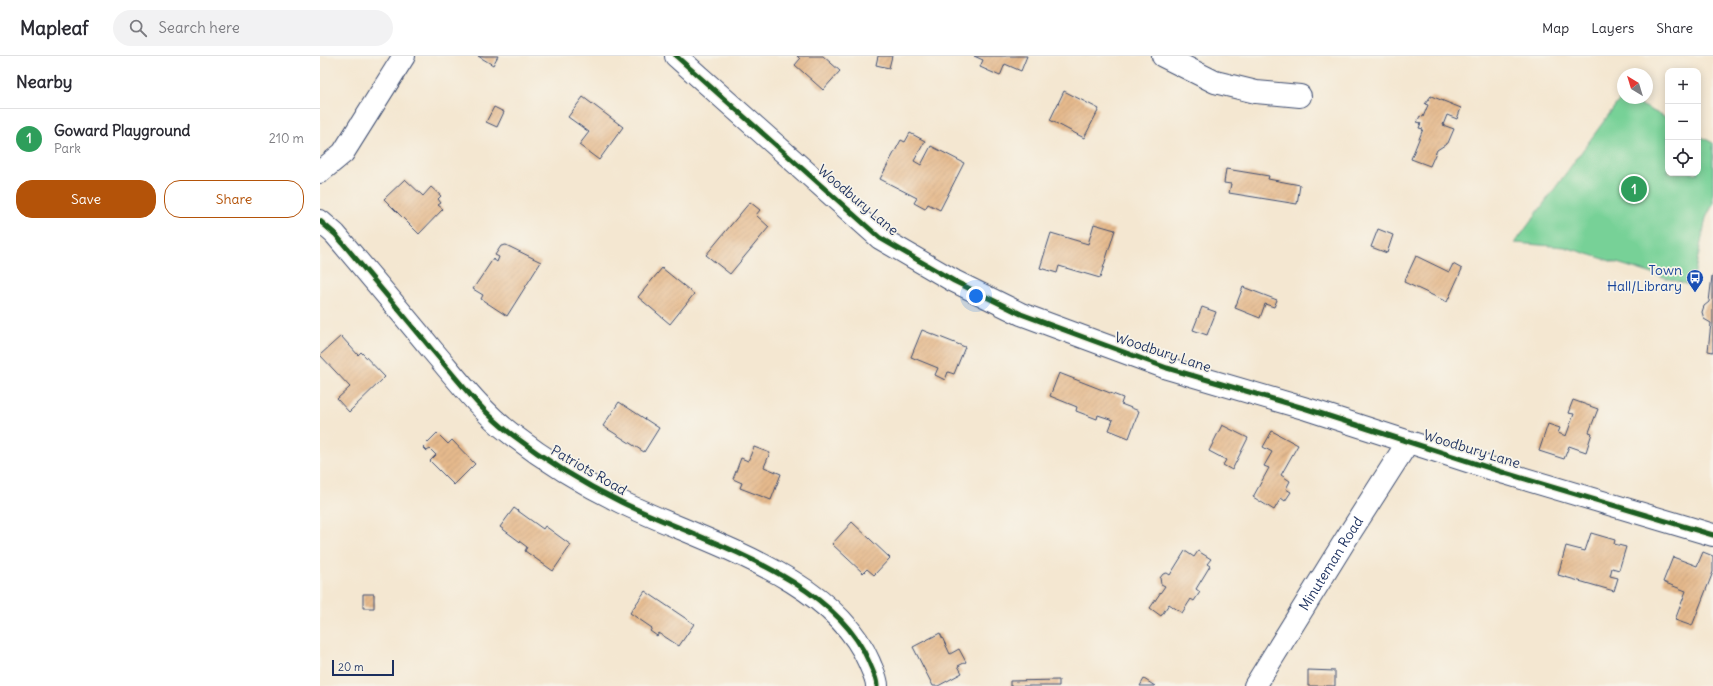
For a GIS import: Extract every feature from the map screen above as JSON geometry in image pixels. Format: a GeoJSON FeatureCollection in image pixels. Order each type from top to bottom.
{"type":"FeatureCollection","features":[{"type":"Feature","properties":{"kind":"street"},"geometry":{"type":"LineString","coordinates":[[320,172],[343,153],[404,56]]}},
{"type":"Feature","properties":{"kind":"street","name":"Woodbury Lane"},"geometry":{"type":"LineString","coordinates":[[676,56],[880,238],[954,281],[1021,314],[1160,366],[1307,409],[1408,442],[1713,535]]}},
{"type":"Feature","properties":{"kind":"street"},"geometry":{"type":"LineString","coordinates":[[1163,56],[1215,82],[1256,92],[1300,96]]}},
{"type":"Feature","properties":{"kind":"street","name":"Patriots Road"},"geometry":{"type":"LineString","coordinates":[[320,222],[335,234],[443,363],[488,414],[509,433],[551,463],[585,484],[657,520],[718,543],[800,586],[842,620],[861,645],[877,686]]}},
{"type":"Feature","properties":{"kind":"street","name":"Minuteman Road"},"geometry":{"type":"LineString","coordinates":[[1256,686],[1346,539],[1408,442]]}},
{"type":"Feature","properties":{"kind":"green space"},"geometry":{"type":"Polygon","coordinates":[[[1617,103],[1639,104],[1665,117],[1665,176],[1701,176],[1701,137],[1713,143],[1713,204],[1706,218],[1692,286],[1565,247],[1515,243],[1617,103]]]}},
{"type":"Feature","properties":{"kind":"building"},"geometry":{"type":"Polygon","coordinates":[[[478,56],[498,56],[493,65],[478,56]]]}},
{"type":"Feature","properties":{"kind":"building"},"geometry":{"type":"Polygon","coordinates":[[[797,56],[823,56],[840,71],[823,90],[795,65],[800,59],[797,56]]]}},
{"type":"Feature","properties":{"kind":"building"},"geometry":{"type":"Polygon","coordinates":[[[878,56],[892,56],[889,68],[876,65],[878,56]]]}},
{"type":"Feature","properties":{"kind":"building"},"geometry":{"type":"Polygon","coordinates":[[[974,56],[1027,56],[1021,71],[1005,64],[1000,76],[980,67],[983,60],[974,56]]]}},
{"type":"Feature","properties":{"kind":"building"},"geometry":{"type":"Polygon","coordinates":[[[1064,91],[1099,109],[1084,138],[1050,120],[1064,91]]]}},
{"type":"Feature","properties":{"kind":"building"},"geometry":{"type":"Polygon","coordinates":[[[1431,96],[1461,108],[1457,119],[1447,115],[1443,125],[1454,129],[1448,143],[1437,150],[1430,166],[1411,159],[1423,129],[1419,128],[1421,123],[1417,122],[1420,116],[1423,117],[1428,105],[1425,104],[1431,96]]]}},
{"type":"Feature","properties":{"kind":"building"},"geometry":{"type":"Polygon","coordinates":[[[583,97],[623,127],[599,160],[579,145],[589,132],[568,117],[583,97]]]}},
{"type":"Feature","properties":{"kind":"building"},"geometry":{"type":"Polygon","coordinates":[[[494,107],[504,112],[497,127],[486,122],[494,107]]]}},
{"type":"Feature","properties":{"kind":"building"},"geometry":{"type":"Polygon","coordinates":[[[910,133],[925,141],[914,161],[921,165],[931,146],[964,163],[940,210],[928,204],[925,209],[914,203],[917,198],[880,179],[901,140],[905,142],[910,133]]]}},
{"type":"Feature","properties":{"kind":"building"},"geometry":{"type":"Polygon","coordinates":[[[1226,169],[1269,176],[1268,179],[1300,185],[1297,204],[1229,193],[1231,184],[1224,183],[1226,169]]]}},
{"type":"Feature","properties":{"kind":"building"},"geometry":{"type":"Polygon","coordinates":[[[405,179],[423,196],[431,187],[441,196],[438,199],[441,203],[438,205],[443,209],[419,234],[384,199],[405,179]]]}},
{"type":"Feature","properties":{"kind":"building"},"geometry":{"type":"Polygon","coordinates":[[[750,202],[760,210],[756,215],[769,227],[730,274],[706,255],[750,202]]]}},
{"type":"Feature","properties":{"kind":"building"},"geometry":{"type":"Polygon","coordinates":[[[1094,224],[1115,230],[1100,278],[1059,266],[1057,273],[1040,268],[1051,233],[1088,244],[1094,224]]]}},
{"type":"Feature","properties":{"kind":"building"},"geometry":{"type":"Polygon","coordinates":[[[1378,229],[1393,235],[1387,253],[1371,247],[1378,229]]]}},
{"type":"Feature","properties":{"kind":"building"},"geometry":{"type":"Polygon","coordinates":[[[506,245],[541,262],[507,316],[481,299],[483,295],[473,289],[493,259],[497,262],[499,257],[495,255],[501,246],[506,245]]]}},
{"type":"Feature","properties":{"kind":"building"},"geometry":{"type":"Polygon","coordinates":[[[1416,256],[1449,272],[1453,264],[1462,269],[1447,302],[1404,282],[1416,256]]]}},
{"type":"Feature","properties":{"kind":"building"},"geometry":{"type":"Polygon","coordinates":[[[662,268],[694,294],[670,324],[638,297],[662,268]]]}},
{"type":"Feature","properties":{"kind":"building"},"geometry":{"type":"Polygon","coordinates":[[[1712,276],[1713,352],[1708,351],[1711,323],[1704,319],[1702,312],[1704,306],[1709,302],[1712,276]]]}},
{"type":"Feature","properties":{"kind":"building"},"geometry":{"type":"Polygon","coordinates":[[[1243,287],[1277,300],[1274,307],[1265,304],[1260,318],[1235,308],[1243,287]]]}},
{"type":"Feature","properties":{"kind":"building"},"geometry":{"type":"Polygon","coordinates":[[[1202,307],[1216,312],[1207,335],[1193,330],[1202,307]]]}},
{"type":"Feature","properties":{"kind":"building"},"geometry":{"type":"Polygon","coordinates":[[[922,330],[965,347],[954,374],[948,372],[945,380],[935,375],[938,368],[911,357],[922,330]]]}},
{"type":"Feature","properties":{"kind":"building"},"geometry":{"type":"Polygon","coordinates":[[[341,336],[358,355],[361,352],[385,377],[349,412],[337,399],[350,387],[320,355],[341,336]]]}},
{"type":"Feature","properties":{"kind":"building"},"geometry":{"type":"Polygon","coordinates":[[[1059,373],[1123,398],[1121,404],[1139,411],[1129,438],[1109,430],[1113,420],[1098,415],[1097,419],[1076,411],[1077,407],[1050,396],[1059,373]]]}},
{"type":"Feature","properties":{"kind":"building"},"geometry":{"type":"Polygon","coordinates":[[[1573,400],[1598,409],[1589,432],[1592,433],[1586,452],[1569,446],[1564,459],[1539,451],[1548,424],[1560,428],[1558,433],[1566,436],[1574,414],[1568,413],[1573,400]]]}},
{"type":"Feature","properties":{"kind":"building"},"geometry":{"type":"Polygon","coordinates":[[[619,402],[659,428],[644,452],[603,426],[619,402]]]}},
{"type":"Feature","properties":{"kind":"building"},"geometry":{"type":"Polygon","coordinates":[[[1222,425],[1248,438],[1232,470],[1223,465],[1226,460],[1209,451],[1222,425]]]}},
{"type":"Feature","properties":{"kind":"building"},"geometry":{"type":"Polygon","coordinates":[[[1272,431],[1298,445],[1281,475],[1290,481],[1286,489],[1291,492],[1285,501],[1281,498],[1274,510],[1253,497],[1269,468],[1264,466],[1272,452],[1263,447],[1272,431]]]}},
{"type":"Feature","properties":{"kind":"building"},"geometry":{"type":"Polygon","coordinates":[[[437,433],[448,444],[452,440],[475,464],[454,485],[430,461],[436,455],[430,449],[427,451],[423,447],[437,433]]]}},
{"type":"Feature","properties":{"kind":"building"},"geometry":{"type":"Polygon","coordinates":[[[754,447],[770,453],[764,467],[781,474],[771,500],[740,488],[742,483],[733,479],[741,458],[748,461],[754,447]]]}},
{"type":"Feature","properties":{"kind":"building"},"geometry":{"type":"Polygon","coordinates":[[[514,508],[543,529],[545,526],[571,545],[553,571],[525,551],[527,547],[500,527],[514,508]]]}},
{"type":"Feature","properties":{"kind":"building"},"geometry":{"type":"Polygon","coordinates":[[[852,522],[890,558],[874,575],[867,569],[863,573],[832,544],[852,522]]]}},
{"type":"Feature","properties":{"kind":"building"},"geometry":{"type":"Polygon","coordinates":[[[1591,533],[1615,540],[1614,544],[1626,547],[1619,570],[1612,568],[1610,576],[1618,578],[1614,591],[1558,575],[1566,546],[1585,551],[1591,533]]]}},
{"type":"Feature","properties":{"kind":"building"},"geometry":{"type":"Polygon","coordinates":[[[1185,551],[1194,557],[1198,551],[1211,559],[1207,564],[1210,566],[1196,589],[1200,592],[1194,601],[1191,599],[1182,613],[1169,604],[1161,616],[1150,608],[1165,586],[1161,584],[1160,578],[1163,574],[1167,573],[1170,575],[1185,551]]]}},
{"type":"Feature","properties":{"kind":"building"},"geometry":{"type":"Polygon","coordinates":[[[1703,552],[1713,556],[1713,572],[1692,626],[1675,620],[1686,591],[1663,582],[1673,557],[1697,566],[1703,552]]]}},
{"type":"Feature","properties":{"kind":"building"},"geometry":{"type":"Polygon","coordinates":[[[645,591],[694,624],[679,646],[659,633],[657,636],[650,631],[652,628],[630,613],[645,591]]]}},
{"type":"Feature","properties":{"kind":"building"},"geometry":{"type":"Polygon","coordinates":[[[363,594],[374,594],[374,608],[363,608],[363,594]]]}},
{"type":"Feature","properties":{"kind":"building"},"geometry":{"type":"Polygon","coordinates":[[[940,633],[950,654],[959,649],[966,662],[958,666],[962,673],[938,686],[933,686],[913,647],[940,633]]]}},
{"type":"Feature","properties":{"kind":"building"},"geometry":{"type":"Polygon","coordinates":[[[1308,670],[1335,671],[1335,686],[1308,686],[1308,670]]]}},
{"type":"Feature","properties":{"kind":"building"},"geometry":{"type":"Polygon","coordinates":[[[1144,679],[1155,686],[1140,686],[1144,679]]]}},
{"type":"Feature","properties":{"kind":"building"},"geometry":{"type":"Polygon","coordinates":[[[1059,680],[1059,686],[1010,686],[1010,681],[1059,680]]]}},
{"type":"Feature","properties":{"kind":"cycle path"},"geometry":{"type":"LineString","coordinates":[[676,56],[880,238],[954,281],[1021,314],[1167,368],[1307,409],[1505,473],[1713,535]]}},
{"type":"Feature","properties":{"kind":"cycle path"},"geometry":{"type":"LineString","coordinates":[[320,221],[335,234],[460,383],[479,405],[499,424],[550,462],[592,487],[653,517],[761,564],[795,583],[826,606],[851,632],[869,662],[877,686]]}},
{"type":"Feature","properties":{"kind":"place","name":"Goward Playground"},"geometry":{"type":"Point","coordinates":[1634,189]}},
{"type":"Feature","properties":{"kind":"place","name":"Town Hall/Library"},"geometry":{"type":"Point","coordinates":[1695,293]}}]}
